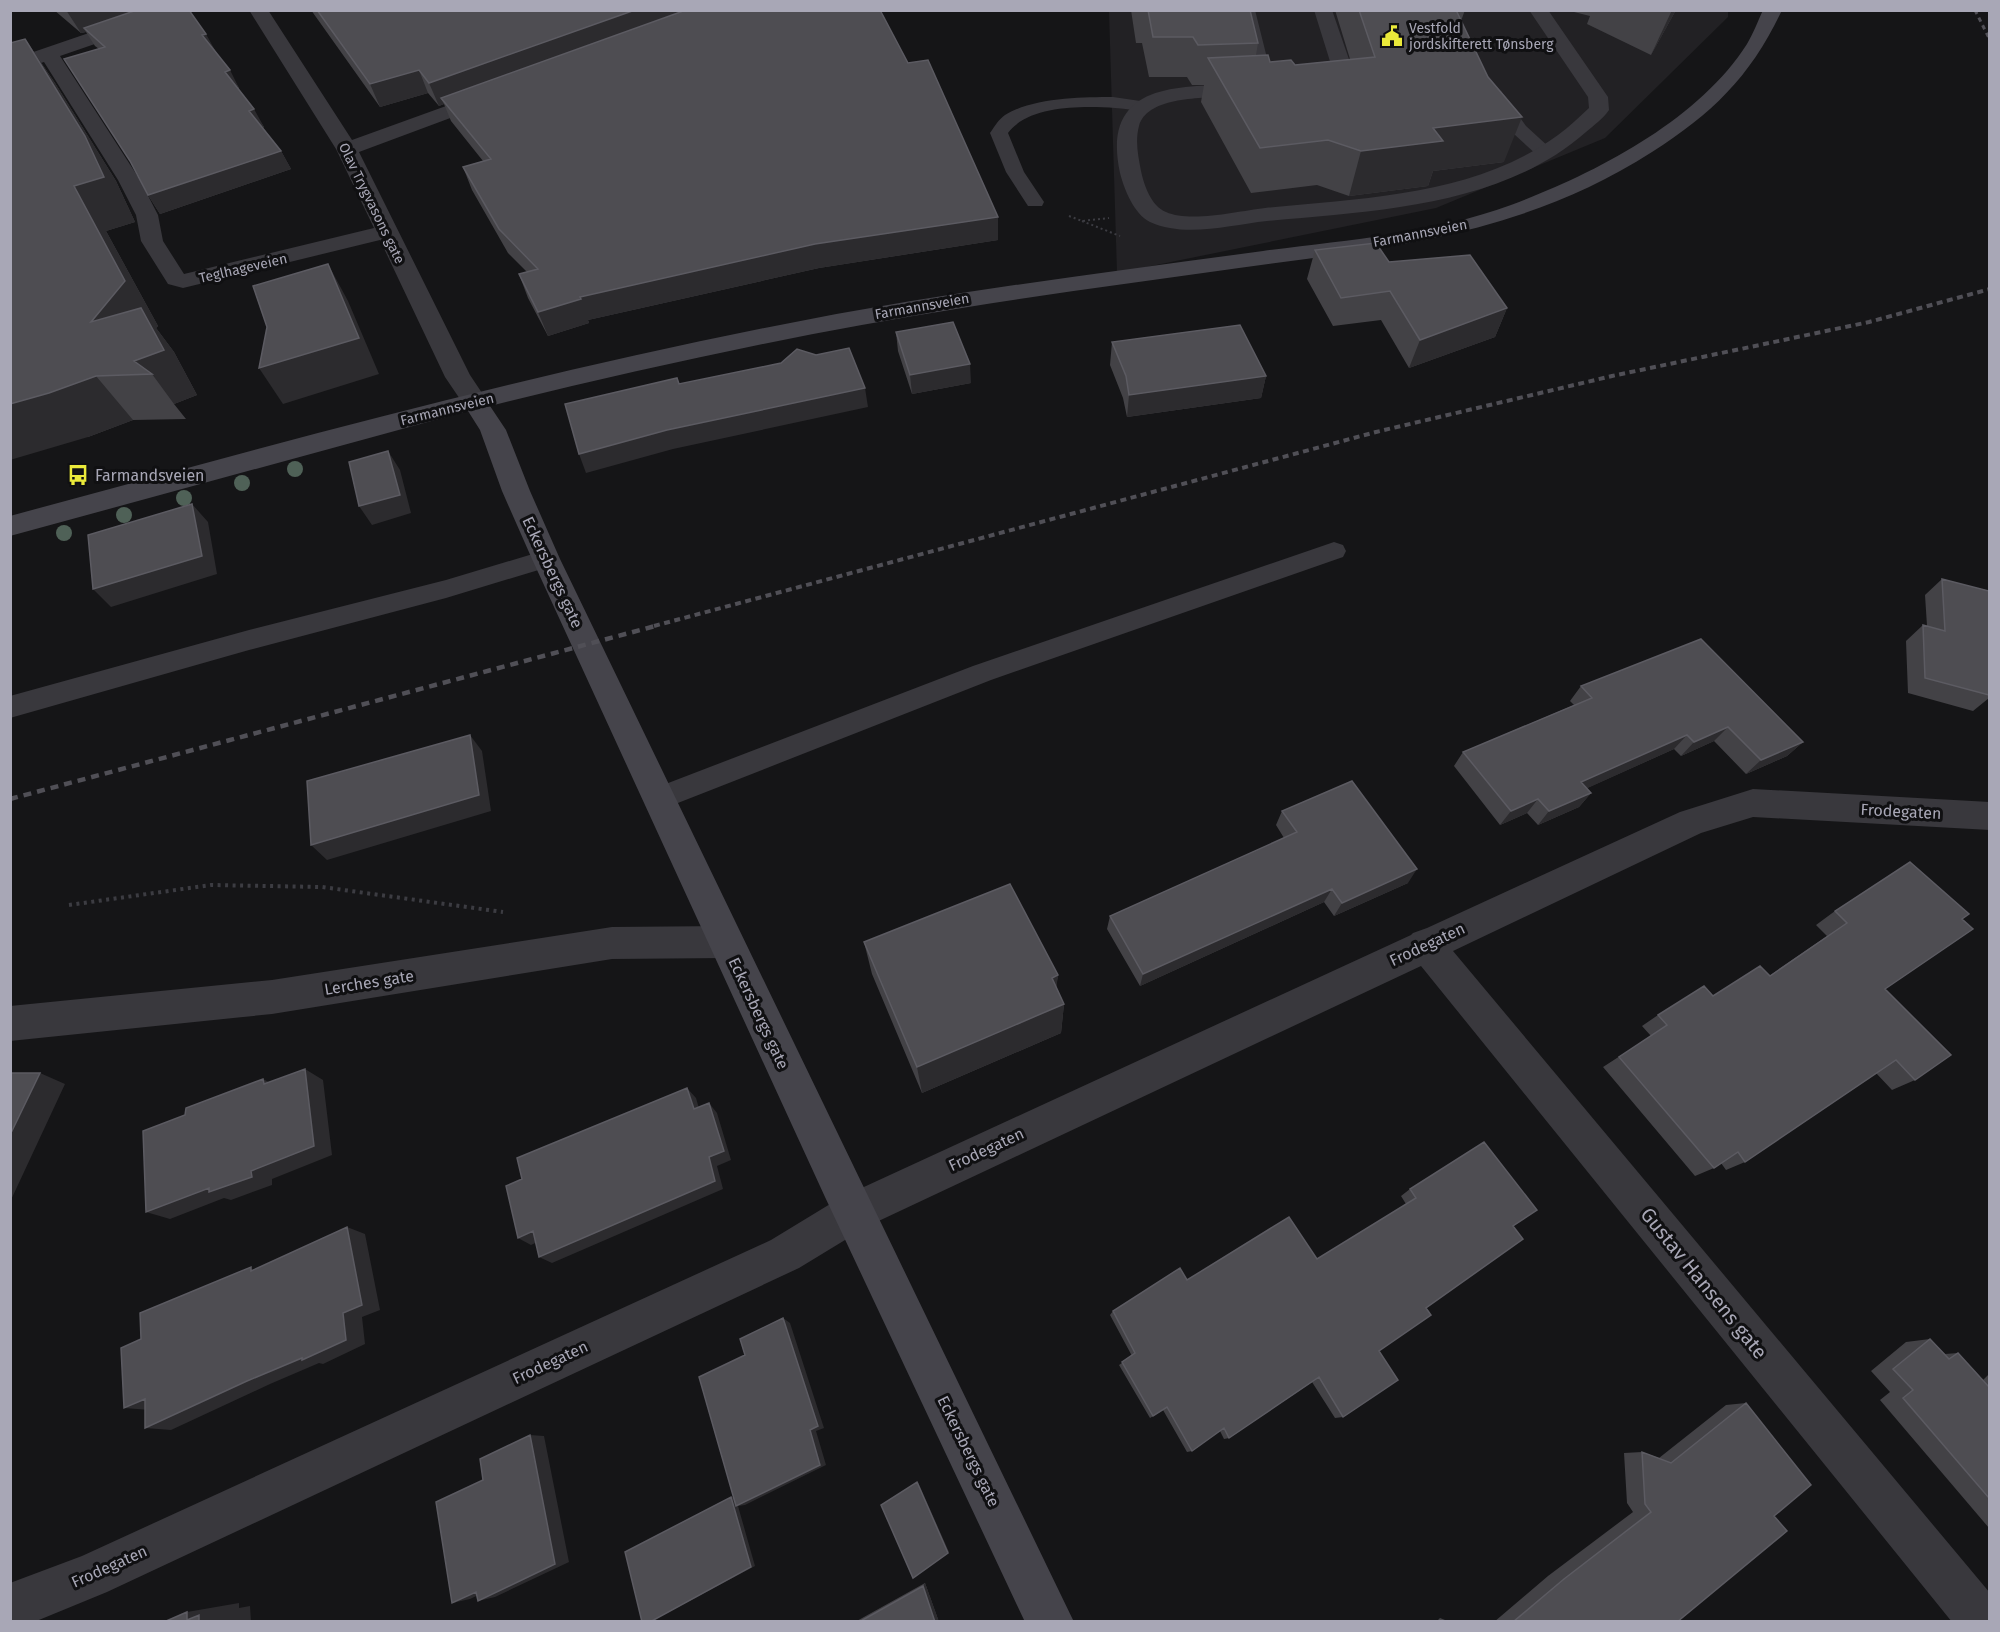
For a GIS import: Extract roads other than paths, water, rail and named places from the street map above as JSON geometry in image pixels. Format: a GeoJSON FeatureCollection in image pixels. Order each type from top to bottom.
{"type":"FeatureCollection","features":[{"type":"Feature","properties":{"kind":"main road","name":"Farmannsveien"},"geometry":{"type":"LineString","coordinates":[[10,526],[475,402],[754,337],[928,304],[1397,240],[1514,211],[1602,173],[1640,152],[1698,110],[1734,77],[1754,49],[1773,10]]}},
{"type":"Feature","properties":{"kind":"main road","name":"Eckersbergs gate"},"geometry":{"type":"LineString","coordinates":[[475,402],[493,430],[516,491],[546,559],[1050,1622]]}},
{"type":"Feature","properties":{"kind":"street"},"geometry":{"type":"LineString","coordinates":[[10,67],[175,10]]}},
{"type":"Feature","properties":{"kind":"street","name":"Olav Trygvasons gate"},"geometry":{"type":"LineString","coordinates":[[258,10],[347,149],[458,377],[475,402]]}},
{"type":"Feature","properties":{"kind":"street"},"geometry":{"type":"LineString","coordinates":[[1246,10],[1265,90]]}},
{"type":"Feature","properties":{"kind":"street"},"geometry":{"type":"LineString","coordinates":[[1323,10],[1343,71],[1342,78],[1328,88],[1177,95],[1158,98],[1141,106],[1125,127],[1126,157],[1134,183],[1148,212],[1159,218],[1174,221],[1209,220],[1375,204],[1429,196],[1514,169],[1584,126],[1599,110],[1598,97],[1538,10]]}},
{"type":"Feature","properties":{"kind":"street","name":"Teglhageveien"},"geometry":{"type":"LineString","coordinates":[[49,54],[129,180],[147,215],[152,241],[176,279],[183,281],[248,267],[387,232]]}},
{"type":"Feature","properties":{"kind":"street"},"geometry":{"type":"LineString","coordinates":[[347,149],[512,89]]}},
{"type":"Feature","properties":{"kind":"street","name":"Frodegaten"},"geometry":{"type":"LineString","coordinates":[[10,1606],[91,1576],[785,1254],[854,1212],[1692,822],[1753,803],[1989,816]]}},
{"type":"Feature","properties":{"kind":"street","name":"Lerches gate"},"geometry":{"type":"LineString","coordinates":[[10,1024],[272,997],[612,943],[726,942]]}},
{"type":"Feature","properties":{"kind":"street","name":"Gustav Hansens gate"},"geometry":{"type":"LineString","coordinates":[[1425,945],[1983,1622]]}},
{"type":"Feature","properties":{"kind":"lane"},"geometry":{"type":"LineString","coordinates":[[1486,78],[1502,107],[1520,130],[1544,152]]}},
{"type":"Feature","properties":{"kind":"lane"},"geometry":{"type":"LineString","coordinates":[[1035,202],[1015,172],[999,134],[1005,124],[1023,113],[1073,104],[1126,101],[1141,106]]}},
{"type":"Feature","properties":{"kind":"lane"},"geometry":{"type":"LineString","coordinates":[[660,798],[982,673],[1334,551]]}},
{"type":"Feature","properties":{"kind":"lane"},"geometry":{"type":"LineString","coordinates":[[10,707],[249,640],[446,589],[546,559]]}},
{"type":"Feature","properties":{"kind":"railway"},"geometry":{"type":"LineString","coordinates":[[1975,10],[1990,40]]}},
{"type":"Feature","properties":{"kind":"railway"},"geometry":{"type":"LineString","coordinates":[[654,626],[1376,432],[1612,376],[1869,322],[1990,289]]}},
{"type":"Feature","properties":{"kind":"railway"},"geometry":{"type":"LineString","coordinates":[[10,799],[659,625]]}},
{"type":"Feature","properties":{"kind":"place","name":"Vestfold jordskifterett Tønsberg"},"geometry":{"type":"Point","coordinates":[1392,36]}},
{"type":"Feature","properties":{"kind":"place","name":"Farmandsveien"},"geometry":{"type":"Point","coordinates":[78,475]}}]}
